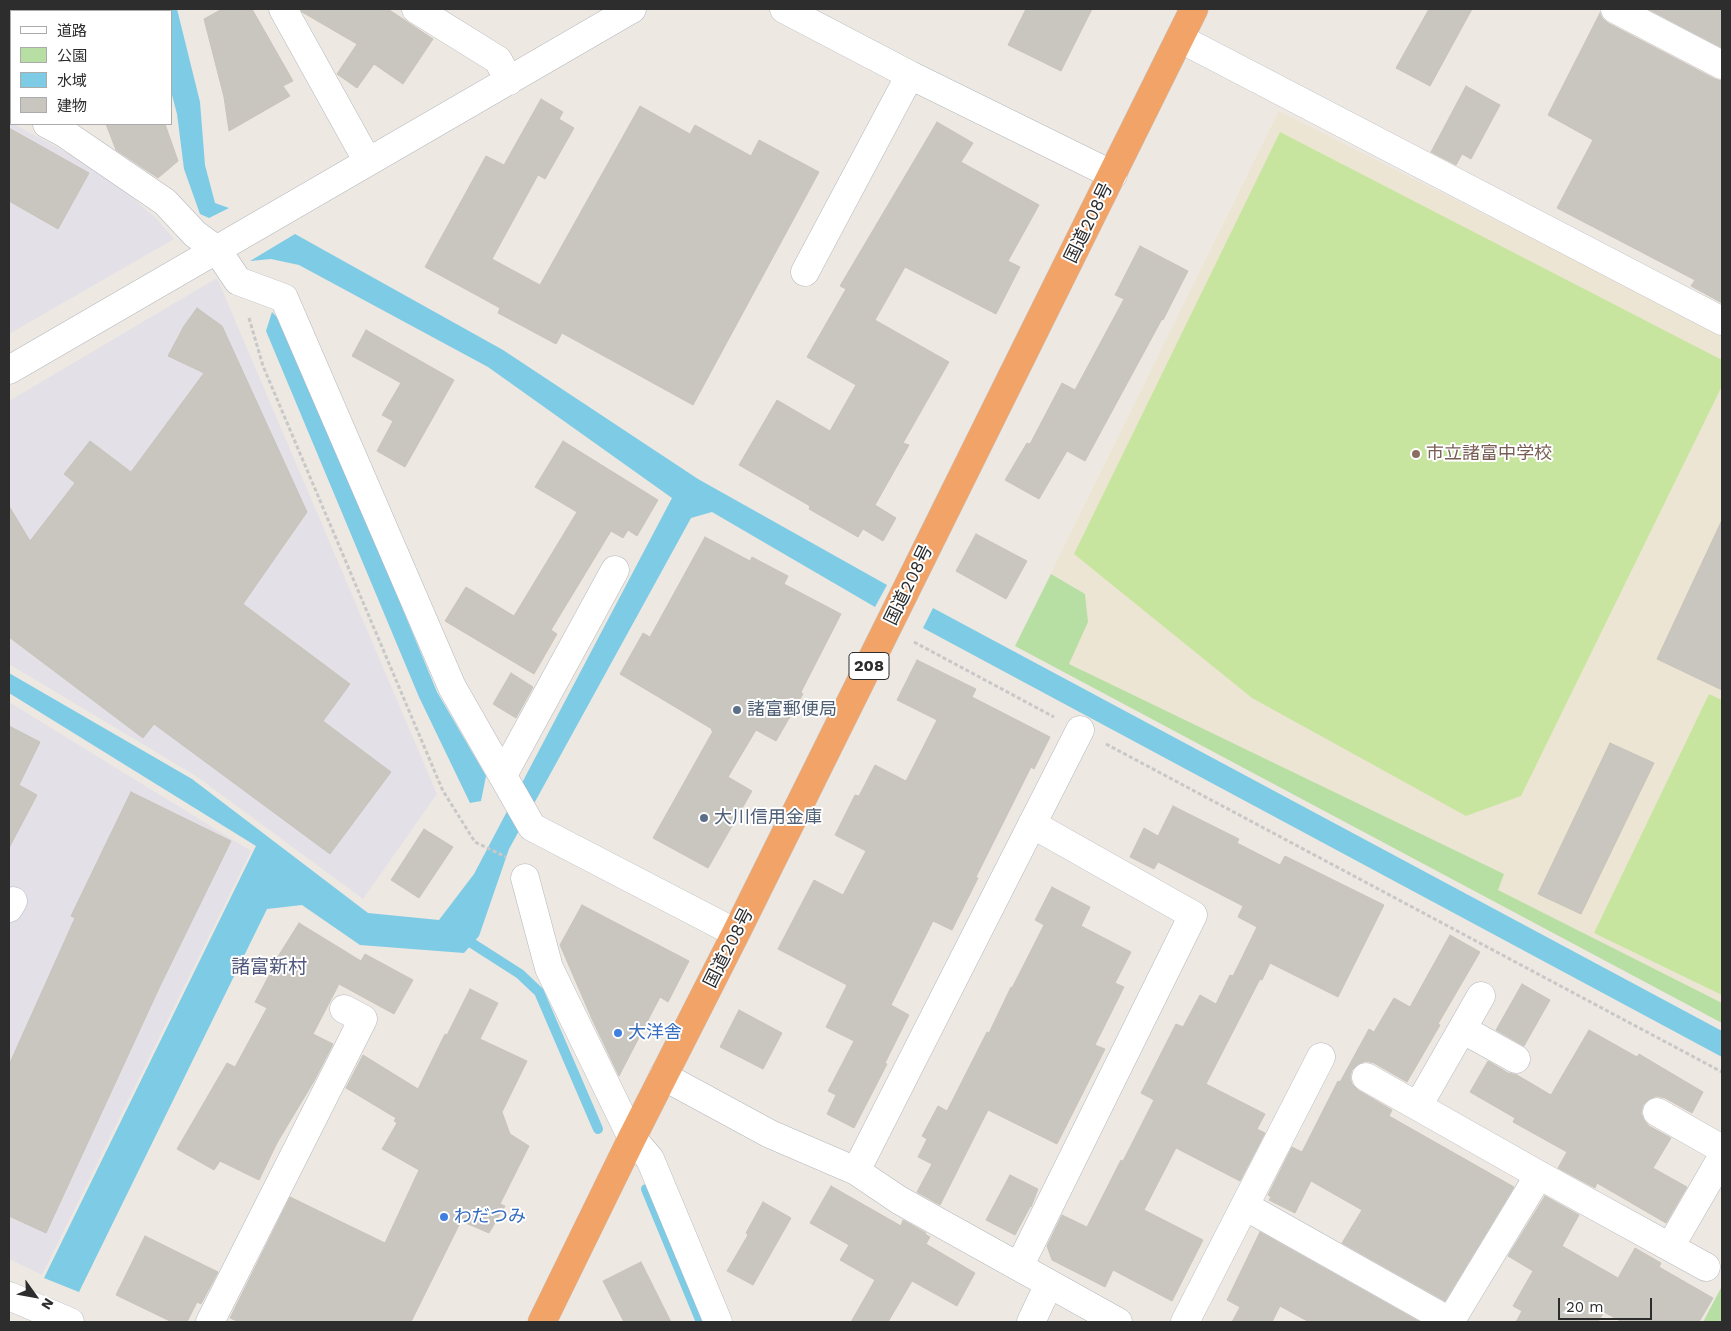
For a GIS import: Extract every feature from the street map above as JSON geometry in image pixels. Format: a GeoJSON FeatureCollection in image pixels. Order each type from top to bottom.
{"type":"FeatureCollection","features":[{"type":"Feature","properties":{"kind":"highway","name":"国道208号"},"geometry":{"type":"LineString","coordinates":[[542,1322],[1194,9]]}},
{"type":"Feature","properties":{"kind":"street"},"geometry":{"type":"LineString","coordinates":[[283,9],[368,162]]}},
{"type":"Feature","properties":{"kind":"street"},"geometry":{"type":"LineString","coordinates":[[416,9],[498,60],[509,81]]}},
{"type":"Feature","properties":{"kind":"street"},"geometry":{"type":"LineString","coordinates":[[9,370],[509,81],[606,16],[632,9]]}},
{"type":"Feature","properties":{"kind":"street"},"geometry":{"type":"LineString","coordinates":[[784,9],[910,75],[1113,175]]}},
{"type":"Feature","properties":{"kind":"street"},"geometry":{"type":"LineString","coordinates":[[1615,9],[1722,65]]}},
{"type":"Feature","properties":{"kind":"street"},"geometry":{"type":"LineString","coordinates":[[1180,39],[1722,321]]}},
{"type":"Feature","properties":{"kind":"street"},"geometry":{"type":"LineString","coordinates":[[805,272],[910,75]]}},
{"type":"Feature","properties":{"kind":"street"},"geometry":{"type":"LineString","coordinates":[[49,125],[64,133],[165,202],[195,234],[217,250],[238,282],[284,298],[452,687],[532,827],[736,934]]}},
{"type":"Feature","properties":{"kind":"street"},"geometry":{"type":"LineString","coordinates":[[506,780],[615,570]]}},
{"type":"Feature","properties":{"kind":"street"},"geometry":{"type":"LineString","coordinates":[[856,1171],[1080,730]]}},
{"type":"Feature","properties":{"kind":"street"},"geometry":{"type":"LineString","coordinates":[[1019,1267],[1193,916],[1032,824]]}},
{"type":"Feature","properties":{"kind":"street"},"geometry":{"type":"LineString","coordinates":[[520,869],[549,968],[632,1138],[650,1159],[718,1322]]}},
{"type":"Feature","properties":{"kind":"street"},"geometry":{"type":"LineString","coordinates":[[1418,1106],[1480,996]]}},
{"type":"Feature","properties":{"kind":"street"},"geometry":{"type":"LineString","coordinates":[[210,1322],[364,1019],[344,1009]]}},
{"type":"Feature","properties":{"kind":"street"},"geometry":{"type":"LineString","coordinates":[[1462,1029],[1516,1059]]}},
{"type":"Feature","properties":{"kind":"street"},"geometry":{"type":"LineString","coordinates":[[1185,1322],[1321,1057]]}},
{"type":"Feature","properties":{"kind":"street"},"geometry":{"type":"LineString","coordinates":[[664,1076],[770,1134],[856,1171],[892,1196],[1118,1322]]}},
{"type":"Feature","properties":{"kind":"street"},"geometry":{"type":"LineString","coordinates":[[1366,1076],[1539,1175],[1706,1267]]}},
{"type":"Feature","properties":{"kind":"street"},"geometry":{"type":"LineString","coordinates":[[1657,1112],[1722,1149]]}},
{"type":"Feature","properties":{"kind":"street"},"geometry":{"type":"LineString","coordinates":[[1670,1247],[1722,1157]]}},
{"type":"Feature","properties":{"kind":"street"},"geometry":{"type":"LineString","coordinates":[[1245,1206],[1450,1322],[1539,1175]]}},
{"type":"Feature","properties":{"kind":"street"},"geometry":{"type":"LineString","coordinates":[[1031,1322],[1049,1284]]}},
{"type":"Feature","properties":{"kind":"street"},"geometry":{"type":"LineString","coordinates":[[9,1296],[70,1322]]}},
{"type":"Feature","properties":{"kind":"path"},"geometry":{"type":"LineString","coordinates":[[238,282],[263,366],[443,791],[475,842],[520,869]]}},
{"type":"Feature","properties":{"kind":"path"},"geometry":{"type":"LineString","coordinates":[[913,642],[1722,1072]]}},
{"type":"Feature","properties":{"kind":"shaded area","name":"市立諸富中学校"},"geometry":{"type":"Polygon","coordinates":[[[1279,111],[1722,334],[1722,1023],[1015,646],[1279,111]]]}},
{"type":"Feature","properties":{"kind":"shaded area"},"geometry":{"type":"Polygon","coordinates":[[[9,121],[10,125],[16,125],[102,172],[157,219],[174,239],[9,334],[9,121]]]}},
{"type":"Feature","properties":{"kind":"shaded area"},"geometry":{"type":"Polygon","coordinates":[[[217,278],[437,794],[363,899],[196,776],[9,664],[9,401],[217,278]]]}},
{"type":"Feature","properties":{"kind":"shaded area"},"geometry":{"type":"Polygon","coordinates":[[[9,702],[251,851],[42,1275],[9,1259],[9,702]]]}},
{"type":"Feature","properties":{"kind":"green space","name":"市立諸富中学校"},"geometry":{"type":"Polygon","coordinates":[[[1280,132],[1722,360],[1722,386],[1521,796],[1466,816],[1252,698],[1074,554],[1280,132]]]}},
{"type":"Feature","properties":{"kind":"green space"},"geometry":{"type":"Polygon","coordinates":[[[1051,574],[1085,594],[1088,622],[1069,664],[1504,874],[1498,890],[1722,1003],[1722,1023],[1015,646],[1051,574]]]}},
{"type":"Feature","properties":{"kind":"green space"},"geometry":{"type":"Polygon","coordinates":[[[1709,694],[1722,700],[1722,995],[1594,933],[1709,694]]]}},
{"type":"Feature","properties":{"kind":"green space"},"geometry":{"type":"Polygon","coordinates":[[[1722,1286],[1722,1322],[1703,1322],[1722,1286]]]}},
{"type":"Feature","properties":{"kind":"water"},"geometry":{"type":"Polygon","coordinates":[[[177,9],[200,102],[205,165],[215,203],[229,208],[209,218],[200,214],[184,169],[177,114],[172,95],[172,10],[150,10],[177,9]]]}},
{"type":"Feature","properties":{"kind":"water"},"geometry":{"type":"Polygon","coordinates":[[[295,234],[503,350],[698,479],[887,585],[875,607],[712,512],[691,518],[509,849],[479,936],[464,953],[360,945],[302,905],[267,909],[79,1292],[44,1278],[256,846],[9,693],[9,673],[192,779],[368,913],[439,920],[474,874],[672,498],[488,367],[299,265],[271,259],[250,261],[295,234]]]}},
{"type":"Feature","properties":{"kind":"water"},"geometry":{"type":"Polygon","coordinates":[[[272,312],[286,327],[437,692],[486,776],[481,801],[470,803],[419,697],[266,331],[272,312]]]}},
{"type":"Feature","properties":{"kind":"water"},"geometry":{"type":"Polygon","coordinates":[[[933,608],[1722,1031],[1722,1057],[923,628],[933,608]]]}},
{"type":"Feature","properties":{"kind":"building"},"geometry":{"type":"Polygon","coordinates":[[[222,9],[252,9],[293,81],[283,86],[290,96],[229,131],[224,97],[204,19],[222,9]]]}},
{"type":"Feature","properties":{"kind":"building"},"geometry":{"type":"Polygon","coordinates":[[[301,9],[388,9],[433,39],[403,84],[374,64],[357,88],[337,74],[357,44],[302,12],[301,9]]]}},
{"type":"Feature","properties":{"kind":"building"},"geometry":{"type":"Polygon","coordinates":[[[1026,9],[1092,9],[1061,71],[1008,45],[1026,9]]]}},
{"type":"Feature","properties":{"kind":"building"},"geometry":{"type":"Polygon","coordinates":[[[1429,9],[1472,9],[1430,86],[1396,68],[1429,9]]]}},
{"type":"Feature","properties":{"kind":"building"},"geometry":{"type":"Polygon","coordinates":[[[1648,9],[1722,9],[1722,48],[1648,9]]]}},
{"type":"Feature","properties":{"kind":"building"},"geometry":{"type":"Polygon","coordinates":[[[1600,13],[1602,18],[1608,23],[1722,81],[1722,303],[1691,286],[1695,280],[1557,208],[1593,140],[1548,115],[1600,13]]]}},
{"type":"Feature","properties":{"kind":"building"},"geometry":{"type":"Polygon","coordinates":[[[1466,86],[1500,105],[1471,159],[1462,154],[1456,165],[1431,152],[1466,86]]]}},
{"type":"Feature","properties":{"kind":"building"},"geometry":{"type":"Polygon","coordinates":[[[541,99],[563,112],[559,119],[574,128],[545,179],[538,175],[492,259],[540,285],[640,106],[690,134],[695,125],[751,156],[759,140],[819,172],[693,405],[562,333],[556,344],[498,313],[500,308],[425,267],[486,156],[504,165],[541,99]]]}},
{"type":"Feature","properties":{"kind":"building"},"geometry":{"type":"Polygon","coordinates":[[[937,122],[973,143],[961,162],[1039,205],[1008,261],[1020,267],[996,314],[905,267],[875,320],[949,362],[903,443],[909,445],[875,505],[896,518],[883,541],[863,529],[858,537],[809,509],[810,506],[739,465],[777,400],[830,431],[856,385],[807,357],[846,289],[840,286],[937,122]]]}},
{"type":"Feature","properties":{"kind":"building"},"geometry":{"type":"Polygon","coordinates":[[[106,125],[165,125],[178,161],[158,178],[116,150],[106,125]]]}},
{"type":"Feature","properties":{"kind":"building"},"geometry":{"type":"Polygon","coordinates":[[[9,128],[89,173],[58,229],[9,201],[9,128]]]}},
{"type":"Feature","properties":{"kind":"building"},"geometry":{"type":"Polygon","coordinates":[[[1140,246],[1188,271],[1085,461],[1067,451],[1039,499],[1005,480],[1027,443],[1030,444],[1062,383],[1075,390],[1124,299],[1115,295],[1140,246]]]}},
{"type":"Feature","properties":{"kind":"building"},"geometry":{"type":"Polygon","coordinates":[[[197,308],[222,326],[307,512],[243,604],[350,684],[323,721],[391,772],[330,854],[154,724],[143,738],[9,637],[9,506],[30,541],[75,483],[64,474],[90,441],[131,472],[204,373],[168,356],[184,326],[197,308]]]}},
{"type":"Feature","properties":{"kind":"building"},"geometry":{"type":"Polygon","coordinates":[[[366,330],[454,380],[405,467],[377,451],[393,421],[382,415],[401,383],[352,356],[366,330]]]}},
{"type":"Feature","properties":{"kind":"building"},"geometry":{"type":"Polygon","coordinates":[[[563,441],[658,500],[637,536],[628,530],[623,538],[611,531],[551,630],[557,634],[534,674],[445,621],[466,587],[514,616],[577,512],[535,487],[563,441]]]}},
{"type":"Feature","properties":{"kind":"building"},"geometry":{"type":"Polygon","coordinates":[[[1722,520],[1722,690],[1657,659],[1722,520]]]}},
{"type":"Feature","properties":{"kind":"building"},"geometry":{"type":"Polygon","coordinates":[[[976,534],[1027,561],[1006,599],[956,571],[976,534]]]}},
{"type":"Feature","properties":{"kind":"building"},"geometry":{"type":"Polygon","coordinates":[[[705,537],[750,561],[752,557],[788,576],[784,584],[841,614],[801,692],[803,694],[776,741],[756,730],[728,777],[752,791],[708,868],[653,838],[713,731],[620,674],[643,633],[650,637],[705,537]]]}},
{"type":"Feature","properties":{"kind":"building"},"geometry":{"type":"Polygon","coordinates":[[[917,660],[976,689],[972,697],[1050,737],[1034,769],[1031,767],[976,877],[978,878],[952,930],[933,921],[891,1005],[909,1015],[885,1063],[887,1064],[854,1128],[827,1114],[836,1095],[828,1091],[854,1041],[826,1027],[847,985],[778,949],[814,880],[843,895],[866,851],[835,835],[855,795],[859,796],[875,765],[906,781],[937,720],[897,700],[917,660]]]}},
{"type":"Feature","properties":{"kind":"building"},"geometry":{"type":"Polygon","coordinates":[[[511,673],[533,687],[516,718],[493,704],[511,673]]]}},
{"type":"Feature","properties":{"kind":"building"},"geometry":{"type":"Polygon","coordinates":[[[9,726],[40,742],[19,785],[37,795],[9,848],[9,726]]]}},
{"type":"Feature","properties":{"kind":"building"},"geometry":{"type":"Polygon","coordinates":[[[1610,743],[1654,763],[1581,914],[1538,894],[1610,743]]]}},
{"type":"Feature","properties":{"kind":"building"},"geometry":{"type":"Polygon","coordinates":[[[131,792],[231,841],[160,986],[46,1233],[9,1216],[9,1065],[75,918],[71,916],[131,792]]]}},
{"type":"Feature","properties":{"kind":"building"},"geometry":{"type":"Polygon","coordinates":[[[1173,806],[1239,839],[1237,843],[1280,865],[1285,856],[1384,905],[1338,997],[1270,963],[1262,980],[1260,979],[1206,1084],[1265,1114],[1257,1129],[1265,1133],[1240,1181],[1176,1148],[1144,1210],[1203,1240],[1172,1301],[1113,1270],[1105,1287],[1052,1260],[1047,1246],[1062,1215],[1087,1227],[1154,1100],[1141,1093],[1176,1024],[1183,1027],[1200,995],[1216,1004],[1230,975],[1233,976],[1257,927],[1238,917],[1243,906],[1158,862],[1154,869],[1130,857],[1144,828],[1158,836],[1173,806]]]}},
{"type":"Feature","properties":{"kind":"building"},"geometry":{"type":"Polygon","coordinates":[[[424,829],[453,847],[419,898],[391,880],[424,829]]]}},
{"type":"Feature","properties":{"kind":"building"},"geometry":{"type":"Polygon","coordinates":[[[1052,887],[1090,907],[1081,926],[1131,952],[1115,983],[1124,987],[1095,1045],[1105,1049],[1057,1144],[988,1110],[940,1205],[917,1192],[932,1164],[918,1157],[927,1139],[922,1136],[938,1106],[947,1111],[987,1032],[989,1033],[1044,925],[1035,920],[1052,887]]]}},
{"type":"Feature","properties":{"kind":"building"},"geometry":{"type":"Polygon","coordinates":[[[582,905],[689,961],[668,1002],[660,997],[619,1076],[560,945],[582,905]]]}},
{"type":"Feature","properties":{"kind":"building"},"geometry":{"type":"Polygon","coordinates":[[[299,923],[361,961],[365,954],[413,980],[394,1014],[339,984],[313,1034],[333,1044],[314,1081],[277,1143],[259,1180],[220,1161],[214,1170],[177,1149],[227,1063],[235,1067],[267,1008],[255,1002],[274,966],[272,966],[299,923]]]}},
{"type":"Feature","properties":{"kind":"building"},"geometry":{"type":"Polygon","coordinates":[[[1450,935],[1480,952],[1407,1082],[1374,1063],[1366,1061],[1358,1064],[1352,1070],[1350,1077],[1352,1084],[1358,1090],[1392,1110],[1389,1116],[1514,1187],[1445,1301],[1342,1243],[1362,1210],[1311,1181],[1295,1213],[1269,1200],[1271,1197],[1268,1195],[1292,1147],[1302,1152],[1338,1081],[1340,1082],[1369,1029],[1374,1032],[1394,998],[1410,1007],[1450,935]]]}},
{"type":"Feature","properties":{"kind":"building"},"geometry":{"type":"Polygon","coordinates":[[[1522,984],[1550,1000],[1524,1046],[1496,1030],[1522,984]]]}},
{"type":"Feature","properties":{"kind":"building"},"geometry":{"type":"Polygon","coordinates":[[[470,989],[498,1003],[480,1039],[527,1061],[502,1112],[510,1134],[529,1146],[500,1204],[505,1206],[489,1233],[461,1221],[411,1322],[239,1322],[230,1318],[290,1197],[385,1243],[419,1170],[382,1149],[397,1123],[394,1121],[396,1118],[346,1088],[363,1055],[418,1089],[470,989]]]}},
{"type":"Feature","properties":{"kind":"building"},"geometry":{"type":"Polygon","coordinates":[[[739,1010],[782,1033],[763,1069],[720,1047],[739,1010]]]}},
{"type":"Feature","properties":{"kind":"building"},"geometry":{"type":"Polygon","coordinates":[[[1589,1030],[1637,1057],[1639,1054],[1703,1092],[1692,1113],[1665,1098],[1657,1096],[1649,1099],[1643,1105],[1641,1113],[1649,1126],[1671,1138],[1653,1168],[1687,1187],[1666,1223],[1597,1183],[1595,1188],[1558,1168],[1567,1152],[1513,1122],[1515,1118],[1470,1092],[1488,1061],[1551,1095],[1589,1030]]]}},
{"type":"Feature","properties":{"kind":"building"},"geometry":{"type":"Polygon","coordinates":[[[1010,1175],[1038,1189],[1031,1207],[1031,1205],[1015,1235],[986,1220],[1010,1175]]]}},
{"type":"Feature","properties":{"kind":"building"},"geometry":{"type":"Polygon","coordinates":[[[831,1186],[901,1226],[903,1220],[926,1233],[930,1237],[926,1244],[975,1273],[957,1306],[912,1281],[888,1322],[851,1322],[875,1280],[840,1260],[849,1245],[810,1223],[831,1186]]]}},
{"type":"Feature","properties":{"kind":"building"},"geometry":{"type":"Polygon","coordinates":[[[1545,1196],[1579,1215],[1562,1246],[1618,1278],[1635,1248],[1661,1263],[1659,1267],[1713,1298],[1699,1322],[1622,1322],[1604,1312],[1598,1322],[1516,1322],[1522,1311],[1513,1306],[1533,1271],[1508,1256],[1545,1196]]]}},
{"type":"Feature","properties":{"kind":"building"},"geometry":{"type":"Polygon","coordinates":[[[763,1202],[791,1218],[753,1285],[727,1271],[748,1235],[746,1233],[763,1202]]]}},
{"type":"Feature","properties":{"kind":"building"},"geometry":{"type":"Polygon","coordinates":[[[1260,1232],[1420,1322],[1309,1322],[1280,1306],[1272,1322],[1232,1322],[1240,1307],[1227,1300],[1260,1232]]]}},
{"type":"Feature","properties":{"kind":"building"},"geometry":{"type":"Polygon","coordinates":[[[145,1236],[218,1272],[201,1304],[197,1302],[187,1322],[172,1322],[116,1295],[145,1236]]]}},
{"type":"Feature","properties":{"kind":"building"},"geometry":{"type":"Polygon","coordinates":[[[641,1262],[671,1322],[624,1322],[603,1281],[641,1262]]]}},
{"type":"Feature","properties":{"kind":"waterway"},"geometry":{"type":"LineString","coordinates":[[470,942],[520,974],[539,992],[598,1129]]}},
{"type":"Feature","properties":{"kind":"waterway"},"geometry":{"type":"LineString","coordinates":[[646,1189],[701,1322]]}},
{"type":"Feature","properties":{"kind":"place","name":"市立諸富中学校"},"geometry":{"type":"Point","coordinates":[1416,454]}},
{"type":"Feature","properties":{"kind":"place","name":"諸富郵便局"},"geometry":{"type":"Point","coordinates":[737,710]}},
{"type":"Feature","properties":{"kind":"place","name":"大川信用金庫"},"geometry":{"type":"Point","coordinates":[704,818]}},
{"type":"Feature","properties":{"kind":"place","name":"大洋舎"},"geometry":{"type":"Point","coordinates":[618,1033]}},
{"type":"Feature","properties":{"kind":"place","name":"わだつみ"},"geometry":{"type":"Point","coordinates":[444,1217]}},
{"type":"Feature","properties":{"kind":"district","name":"諸富新村"},"geometry":{"type":"Point","coordinates":[269,967]}}]}
